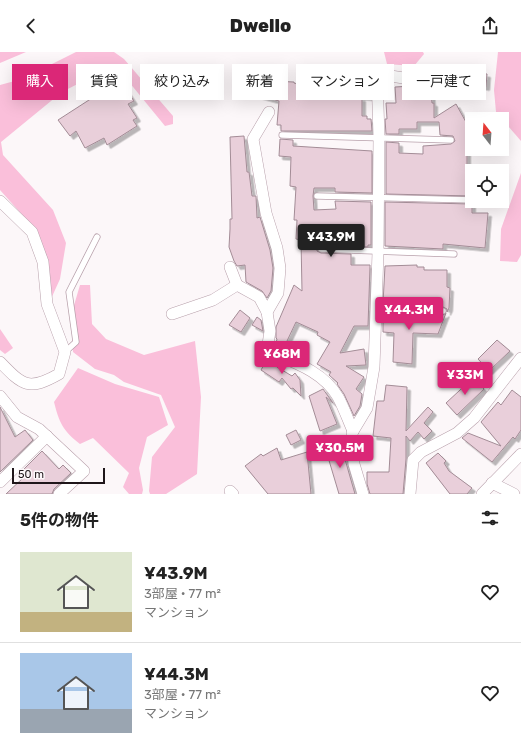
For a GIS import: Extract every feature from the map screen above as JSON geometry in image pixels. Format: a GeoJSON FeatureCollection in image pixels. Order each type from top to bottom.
{"type":"FeatureCollection","features":[{"type":"Feature","properties":{"kind":"street"},"geometry":{"type":"LineString","coordinates":[[363,494],[354,464],[352,433],[367,408],[374,367],[378,252],[379,137],[377,74],[402,78]]}},
{"type":"Feature","properties":{"kind":"street"},"geometry":{"type":"LineString","coordinates":[[268,312],[278,293],[280,268],[277,248],[266,213],[253,140],[269,112]]}},
{"type":"Feature","properties":{"kind":"street"},"geometry":{"type":"LineString","coordinates":[[0,201],[32,232],[43,262],[47,304],[64,352],[59,374],[44,383],[29,385],[14,376],[0,362]]}},
{"type":"Feature","properties":{"kind":"street"},"geometry":{"type":"LineString","coordinates":[[230,267],[237,285],[259,297],[268,312],[270,331],[267,351],[304,366],[322,378],[337,396],[353,431]]}},
{"type":"Feature","properties":{"kind":"street"},"geometry":{"type":"LineString","coordinates":[[172,314],[213,300],[237,285]]}},
{"type":"Feature","properties":{"kind":"street"},"geometry":{"type":"LineString","coordinates":[[410,494],[413,460],[421,452],[457,433],[474,418],[521,358]]}},
{"type":"Feature","properties":{"kind":"street"},"geometry":{"type":"LineString","coordinates":[[0,396],[17,417],[38,428],[84,471],[59,494]]}},
{"type":"Feature","properties":{"kind":"street"},"geometry":{"type":"LineString","coordinates":[[0,482],[47,436]]}},
{"type":"Feature","properties":{"kind":"street"},"geometry":{"type":"LineString","coordinates":[[482,494],[521,454]]}},
{"type":"Feature","properties":{"kind":"street"},"geometry":{"type":"LineString","coordinates":[[492,483],[514,494]]}},
{"type":"Feature","properties":{"kind":"lane"},"geometry":{"type":"LineString","coordinates":[[282,136],[379,137],[451,140]]}},
{"type":"Feature","properties":{"kind":"lane"},"geometry":{"type":"LineString","coordinates":[[317,196],[465,200]]}},
{"type":"Feature","properties":{"kind":"lane"},"geometry":{"type":"LineString","coordinates":[[64,352],[76,342],[69,292],[97,237]]}},
{"type":"Feature","properties":{"kind":"lane"},"geometry":{"type":"LineString","coordinates":[[321,249],[454,254]]}},
{"type":"Feature","properties":{"kind":"lane"},"geometry":{"type":"LineString","coordinates":[[377,307],[443,311]]}},
{"type":"Feature","properties":{"kind":"shaded area"},"geometry":{"type":"Polygon","coordinates":[[[0,52],[26,52],[0,63],[0,52]]]}},
{"type":"Feature","properties":{"kind":"shaded area"},"geometry":{"type":"Polygon","coordinates":[[[76,52],[114,52],[128,64],[76,64],[76,85],[68,89],[68,64],[52,64],[76,52]]]}},
{"type":"Feature","properties":{"kind":"shaded area"},"geometry":{"type":"Polygon","coordinates":[[[384,52],[423,52],[424,54],[416,64],[387,64],[384,52]]]}},
{"type":"Feature","properties":{"kind":"shaded area"},"geometry":{"type":"Polygon","coordinates":[[[498,52],[521,52],[521,141],[509,127],[509,112],[496,112],[494,90],[498,52]]]}},
{"type":"Feature","properties":{"kind":"shaded area"},"geometry":{"type":"Polygon","coordinates":[[[132,68],[140,78],[140,95],[132,86],[132,68]]]}},
{"type":"Feature","properties":{"kind":"shaded area"},"geometry":{"type":"Polygon","coordinates":[[[12,82],[12,100],[52,100],[1,142],[3,155],[53,210],[66,243],[60,279],[50,301],[49,271],[43,246],[35,229],[0,190],[0,85],[12,82]]]}},
{"type":"Feature","properties":{"kind":"shaded area"},"geometry":{"type":"Polygon","coordinates":[[[144,100],[159,100],[173,116],[173,124],[165,126],[144,100]]]}},
{"type":"Feature","properties":{"kind":"shaded area"},"geometry":{"type":"Polygon","coordinates":[[[521,173],[521,255],[517,262],[500,261],[501,229],[521,173]]]}},
{"type":"Feature","properties":{"kind":"shaded area"},"geometry":{"type":"Polygon","coordinates":[[[80,285],[90,285],[92,324],[106,339],[144,355],[195,341],[201,397],[197,474],[166,494],[150,494],[152,457],[175,427],[161,395],[124,382],[114,375],[95,369],[73,352],[72,312],[80,285]]]}},
{"type":"Feature","properties":{"kind":"shaded area"},"geometry":{"type":"Polygon","coordinates":[[[0,329],[13,348],[5,354],[0,350],[0,329]]]}},
{"type":"Feature","properties":{"kind":"shaded area"},"geometry":{"type":"Polygon","coordinates":[[[78,368],[115,384],[159,397],[168,425],[147,437],[139,468],[143,490],[142,494],[129,494],[123,487],[129,473],[93,438],[80,444],[69,435],[62,426],[54,402],[78,368]]]}},
{"type":"Feature","properties":{"kind":"building"},"geometry":{"type":"Polygon","coordinates":[[[288,82],[296,84],[296,100],[362,100],[362,116],[367,116],[367,119],[371,119],[372,131],[281,131],[281,125],[277,125],[279,101],[275,100],[288,100],[288,82]]]}},
{"type":"Feature","properties":{"kind":"building"},"geometry":{"type":"Polygon","coordinates":[[[395,87],[402,87],[402,100],[432,100],[432,103],[434,103],[434,118],[456,104],[465,120],[465,156],[467,156],[467,164],[465,164],[465,196],[386,194],[386,142],[399,143],[399,153],[423,154],[423,146],[451,144],[455,141],[453,136],[440,135],[439,122],[417,122],[417,129],[399,129],[399,134],[386,134],[386,103],[396,103],[395,87]]]}},
{"type":"Feature","properties":{"kind":"building"},"geometry":{"type":"Polygon","coordinates":[[[132,98],[134,101],[128,104],[137,118],[133,120],[137,126],[107,145],[104,138],[85,148],[76,131],[70,136],[58,120],[89,100],[132,100],[132,98]]]}},
{"type":"Feature","properties":{"kind":"building"},"geometry":{"type":"Polygon","coordinates":[[[244,136],[247,172],[249,172],[252,196],[256,196],[257,218],[260,217],[270,250],[273,268],[271,291],[267,298],[262,291],[246,282],[245,265],[237,266],[229,247],[230,219],[232,219],[230,137],[244,136]]]}},
{"type":"Feature","properties":{"kind":"building"},"geometry":{"type":"Polygon","coordinates":[[[280,139],[293,140],[293,146],[372,151],[372,193],[335,192],[335,188],[314,188],[313,196],[314,210],[336,209],[335,201],[371,202],[371,245],[368,245],[368,247],[319,245],[317,248],[317,251],[321,253],[351,254],[351,265],[370,265],[368,326],[354,326],[340,353],[364,349],[366,365],[346,366],[364,377],[356,389],[362,394],[360,406],[354,416],[344,394],[337,384],[338,383],[329,375],[331,372],[317,364],[330,342],[317,335],[318,332],[296,322],[287,341],[290,343],[286,351],[275,347],[277,339],[276,327],[294,285],[302,291],[301,240],[296,239],[297,220],[294,220],[296,187],[290,186],[291,157],[279,156],[280,139]]]}},
{"type":"Feature","properties":{"kind":"building"},"geometry":{"type":"Polygon","coordinates":[[[385,202],[465,204],[465,208],[472,208],[472,213],[488,213],[485,248],[443,244],[443,249],[385,246],[385,202]]]}},
{"type":"Feature","properties":{"kind":"building"},"geometry":{"type":"Polygon","coordinates":[[[417,265],[417,267],[424,267],[424,270],[447,270],[447,287],[450,288],[449,308],[447,312],[447,309],[443,307],[383,303],[385,266],[417,265]]]}},
{"type":"Feature","properties":{"kind":"building"},"geometry":{"type":"Polygon","coordinates":[[[240,310],[250,318],[241,332],[229,325],[240,310]]]}},
{"type":"Feature","properties":{"kind":"building"},"geometry":{"type":"Polygon","coordinates":[[[383,312],[443,315],[446,313],[438,334],[413,333],[412,364],[393,362],[394,333],[383,332],[383,312]]]}},
{"type":"Feature","properties":{"kind":"building"},"geometry":{"type":"Polygon","coordinates":[[[257,317],[261,320],[263,331],[252,325],[257,317]]]}},
{"type":"Feature","properties":{"kind":"building"},"geometry":{"type":"Polygon","coordinates":[[[497,340],[510,351],[489,371],[478,359],[497,340]]]}},
{"type":"Feature","properties":{"kind":"building"},"geometry":{"type":"Polygon","coordinates":[[[268,359],[279,364],[277,367],[292,376],[295,373],[300,380],[301,396],[293,388],[291,389],[282,378],[279,382],[261,370],[268,359]]]}},
{"type":"Feature","properties":{"kind":"building"},"geometry":{"type":"Polygon","coordinates":[[[473,378],[484,389],[457,415],[446,403],[473,378]]]}},
{"type":"Feature","properties":{"kind":"building"},"geometry":{"type":"Polygon","coordinates":[[[386,385],[407,387],[406,431],[428,407],[433,412],[424,423],[432,431],[424,439],[418,432],[410,441],[406,436],[403,494],[370,494],[367,484],[367,472],[389,472],[391,438],[373,436],[377,401],[384,401],[386,385]]]}},
{"type":"Feature","properties":{"kind":"building"},"geometry":{"type":"Polygon","coordinates":[[[323,389],[333,403],[326,397],[337,424],[320,431],[309,396],[323,389]]]}},
{"type":"Feature","properties":{"kind":"building"},"geometry":{"type":"Polygon","coordinates":[[[512,390],[521,397],[521,430],[515,439],[513,437],[492,462],[462,438],[468,433],[501,446],[481,422],[498,402],[501,405],[512,390]]]}},
{"type":"Feature","properties":{"kind":"building"},"geometry":{"type":"Polygon","coordinates":[[[0,407],[15,437],[25,430],[33,440],[0,472],[0,407]]]}},
{"type":"Feature","properties":{"kind":"building"},"geometry":{"type":"Polygon","coordinates":[[[296,430],[301,440],[291,445],[286,435],[296,430]]]}},
{"type":"Feature","properties":{"kind":"building"},"geometry":{"type":"Polygon","coordinates":[[[340,442],[355,494],[339,494],[325,447],[340,442]]]}},
{"type":"Feature","properties":{"kind":"building"},"geometry":{"type":"Polygon","coordinates":[[[277,448],[281,460],[307,452],[311,494],[268,494],[245,466],[261,454],[263,456],[277,448]]]}},
{"type":"Feature","properties":{"kind":"building"},"geometry":{"type":"Polygon","coordinates":[[[42,451],[59,469],[63,465],[71,473],[54,489],[52,494],[6,494],[24,477],[20,473],[42,451]]]}},
{"type":"Feature","properties":{"kind":"building"},"geometry":{"type":"Polygon","coordinates":[[[438,453],[446,461],[444,463],[449,471],[472,488],[467,494],[450,494],[426,463],[438,453]]]}}]}
